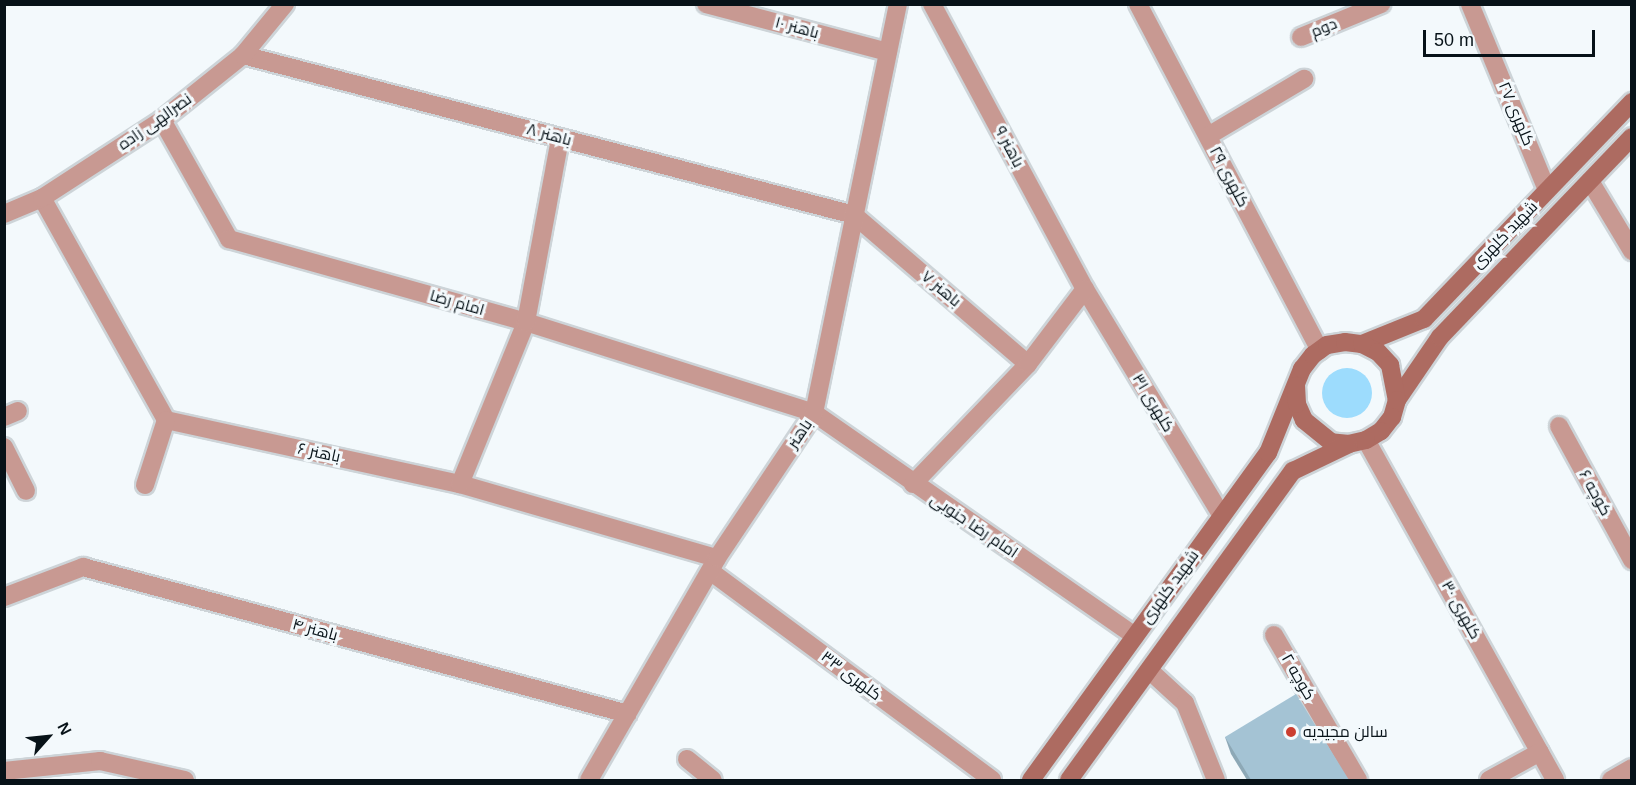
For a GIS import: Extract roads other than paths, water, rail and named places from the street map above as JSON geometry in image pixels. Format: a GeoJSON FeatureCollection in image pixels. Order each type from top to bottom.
{"type":"FeatureCollection","features":[{"type":"Feature","properties":{"kind":"main road","name":"شهید کلهری"},"geometry":{"type":"LineString","coordinates":[[1362,344],[1424,319],[1632,102]]}},
{"type":"Feature","properties":{"kind":"main road","name":"شهید کلهری"},"geometry":{"type":"LineString","coordinates":[[1398,400],[1440,337],[1632,137]]}},
{"type":"Feature","properties":{"kind":"main road"},"geometry":{"type":"LineString","coordinates":[[1345,342],[1362,344],[1378,352],[1390,366],[1398,400],[1387,424],[1358,442],[1331,442],[1304,420],[1297,404],[1296,386],[1302,369],[1320,350],[1345,342]]}},
{"type":"Feature","properties":{"kind":"main road","name":"شهید کلهری"},"geometry":{"type":"LineString","coordinates":[[1031,780],[1268,453],[1296,386]]}},
{"type":"Feature","properties":{"kind":"main road","name":"شهید کلهری"},"geometry":{"type":"LineString","coordinates":[[1069,780],[1293,471],[1358,442]]}},
{"type":"Feature","properties":{"kind":"street","name":"نصرالهی زاده"},"geometry":{"type":"LineString","coordinates":[[4,214],[42,198],[162,120],[243,55],[285,4]]}},
{"type":"Feature","properties":{"kind":"street","name":"باهنر ۱۰"},"geometry":{"type":"LineString","coordinates":[[706,4],[888,52]]}},
{"type":"Feature","properties":{"kind":"street","name":"باهنر"},"geometry":{"type":"LineString","coordinates":[[589,780],[713,564],[814,413],[898,4]]}},
{"type":"Feature","properties":{"kind":"street","name":"باهنر ۹"},"geometry":{"type":"LineString","coordinates":[[932,4],[1085,289]]}},
{"type":"Feature","properties":{"kind":"street","name":"کلهری ۲۹"},"geometry":{"type":"LineString","coordinates":[[1138,4],[1320,350]]}},
{"type":"Feature","properties":{"kind":"street","name":"دوم"},"geometry":{"type":"LineString","coordinates":[[1301,37],[1381,4]]}},
{"type":"Feature","properties":{"kind":"street","name":"کلهری ۲۷"},"geometry":{"type":"LineString","coordinates":[[1470,4],[1548,190]]}},
{"type":"Feature","properties":{"kind":"street","name":"باهنر ۸"},"geometry":{"type":"LineString","coordinates":[[243,55],[854,215]]}},
{"type":"Feature","properties":{"kind":"street"},"geometry":{"type":"LineString","coordinates":[[1208,136],[1304,79]]}},
{"type":"Feature","properties":{"kind":"street","name":"امام رضا"},"geometry":{"type":"LineString","coordinates":[[162,120],[229,239],[526,322],[814,413]]}},
{"type":"Feature","properties":{"kind":"street"},"geometry":{"type":"LineString","coordinates":[[460,484],[526,322],[560,138]]}},
{"type":"Feature","properties":{"kind":"street"},"geometry":{"type":"LineString","coordinates":[[1590,181],[1632,251]]}},
{"type":"Feature","properties":{"kind":"street"},"geometry":{"type":"LineString","coordinates":[[42,198],[166,420],[145,485]]}},
{"type":"Feature","properties":{"kind":"street","name":"باهنر ۷"},"geometry":{"type":"LineString","coordinates":[[854,215],[1028,364]]}},
{"type":"Feature","properties":{"kind":"street"},"geometry":{"type":"LineString","coordinates":[[913,484],[1028,364],[1085,289]]}},
{"type":"Feature","properties":{"kind":"street","name":"کلهری ۳۱"},"geometry":{"type":"LineString","coordinates":[[1085,289],[1222,516]]}},
{"type":"Feature","properties":{"kind":"street","name":"امام رضا جنوبی"},"geometry":{"type":"LineString","coordinates":[[814,413],[913,484],[1135,636]]}},
{"type":"Feature","properties":{"kind":"street","name":"باهنر ۶"},"geometry":{"type":"LineString","coordinates":[[166,420],[460,484],[713,564]]}},
{"type":"Feature","properties":{"kind":"street","name":"۶ کوچه"},"geometry":{"type":"LineString","coordinates":[[1559,426],[1632,560]]}},
{"type":"Feature","properties":{"kind":"street","name":"کلهری ۳۰"},"geometry":{"type":"LineString","coordinates":[[1358,442],[1555,780]]}},
{"type":"Feature","properties":{"kind":"street"},"geometry":{"type":"LineString","coordinates":[[4,447],[26,491]]}},
{"type":"Feature","properties":{"kind":"street","name":"کلهری ۳۳"},"geometry":{"type":"LineString","coordinates":[[713,564],[992,780]]}},
{"type":"Feature","properties":{"kind":"street","name":"باهنر ۴"},"geometry":{"type":"LineString","coordinates":[[4,597],[83,567],[628,714]]}},
{"type":"Feature","properties":{"kind":"street","name":"۲ کوچه"},"geometry":{"type":"LineString","coordinates":[[1274,636],[1358,780]]}},
{"type":"Feature","properties":{"kind":"street"},"geometry":{"type":"LineString","coordinates":[[1149,670],[1185,703],[1216,780]]}},
{"type":"Feature","properties":{"kind":"street"},"geometry":{"type":"LineString","coordinates":[[1489,780],[1539,752]]}},
{"type":"Feature","properties":{"kind":"street"},"geometry":{"type":"LineString","coordinates":[[687,759],[713,780]]}},
{"type":"Feature","properties":{"kind":"street"},"geometry":{"type":"LineString","coordinates":[[4,771],[100,762],[184,780]]}},
{"type":"Feature","properties":{"kind":"place","name":"سالن مجیدیه"},"geometry":{"type":"Point","coordinates":[1291,732]}}]}
